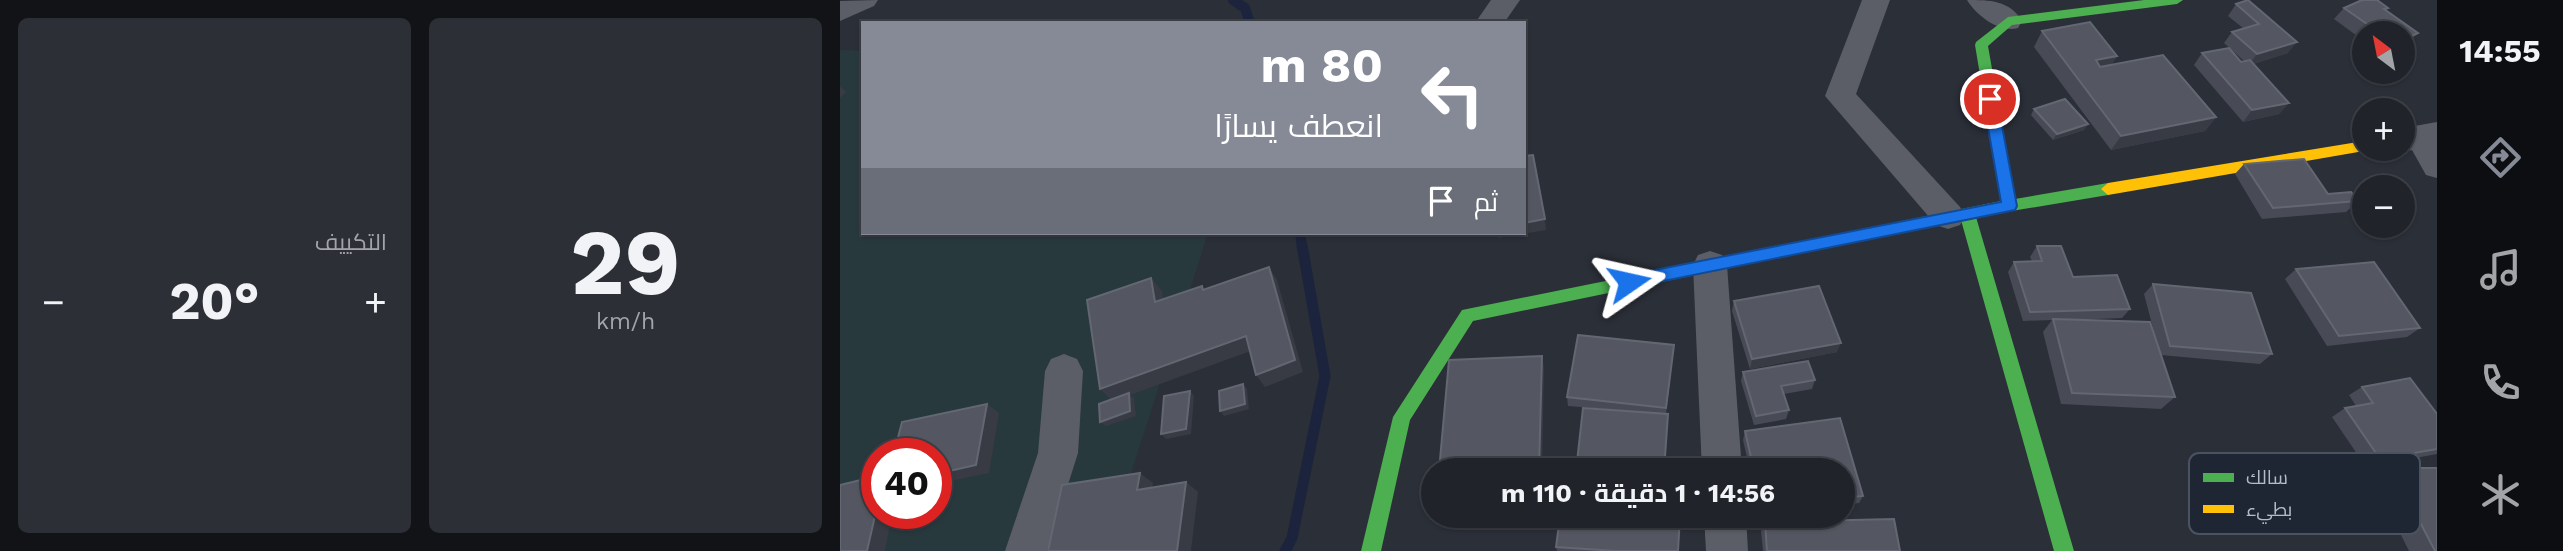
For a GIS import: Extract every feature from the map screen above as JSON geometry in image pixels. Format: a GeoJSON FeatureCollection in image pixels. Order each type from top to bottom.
{"type":"FeatureCollection","features":[{"type":"Feature","properties":{"kind":"street"},"geometry":{"type":"LineString","coordinates":[[840,12],[864,0]]}},
{"type":"Feature","properties":{"kind":"street"},"geometry":{"type":"LineString","coordinates":[[1490,21],[1506,0]]}},
{"type":"Feature","properties":{"kind":"street"},"geometry":{"type":"LineString","coordinates":[[1876,0],[1840,96],[1957,215],[2064,551]]}},
{"type":"Feature","properties":{"kind":"street"},"geometry":{"type":"LineString","coordinates":[[1981,0],[2008,21]]}},
{"type":"Feature","properties":{"kind":"street"},"geometry":{"type":"LineString","coordinates":[[2009,206],[1981,45],[2008,21],[2177,0]]}},
{"type":"Feature","properties":{"kind":"street"},"geometry":{"type":"LineString","coordinates":[[2420,137],[2437,166]]}},
{"type":"Feature","properties":{"kind":"street"},"geometry":{"type":"LineString","coordinates":[[1371,551],[1402,418],[1468,315],[1957,215],[2352,148]]}},
{"type":"Feature","properties":{"kind":"street"},"geometry":{"type":"LineString","coordinates":[[1710,265],[1721,458]]}},
{"type":"Feature","properties":{"kind":"street"},"geometry":{"type":"LineString","coordinates":[[1026,551],[1058,453],[1065,371]]}},
{"type":"Feature","properties":{"kind":"street"},"geometry":{"type":"LineString","coordinates":[[1726,528],[1727,551]]}},
{"type":"Feature","properties":{"kind":"shaded area"},"geometry":{"type":"Polygon","coordinates":[[[840,50],[861,51],[861,235],[1207,235],[1106,551],[840,551],[840,50]]]}},
{"type":"Feature","properties":{"kind":"building"},"geometry":{"type":"Polygon","coordinates":[[[2248,0],[2297,42],[2257,54],[2232,32],[2259,24],[2236,4],[2248,0]]]}},
{"type":"Feature","properties":{"kind":"building"},"geometry":{"type":"Polygon","coordinates":[[[2362,0],[2377,0],[2388,8],[2384,9],[2401,21],[2363,21],[2344,8],[2362,0]]]}},
{"type":"Feature","properties":{"kind":"building"},"geometry":{"type":"Polygon","coordinates":[[[2090,22],[2117,56],[2096,60],[2100,67],[2163,55],[2216,117],[2121,136],[2042,31],[2090,22]]]}},
{"type":"Feature","properties":{"kind":"building"},"geometry":{"type":"Polygon","coordinates":[[[2229,48],[2241,62],[2250,60],[2289,103],[2252,110],[2202,53],[2229,48]]]}},
{"type":"Feature","properties":{"kind":"building"},"geometry":{"type":"Polygon","coordinates":[[[2065,99],[2088,124],[2057,134],[2034,109],[2065,99]]]}},
{"type":"Feature","properties":{"kind":"building"},"geometry":{"type":"Polygon","coordinates":[[[1533,155],[1545,219],[1526,223],[1526,156],[1533,155]]]}},
{"type":"Feature","properties":{"kind":"building"},"geometry":{"type":"Polygon","coordinates":[[[2304,159],[2328,194],[2351,192],[2352,201],[2273,208],[2244,164],[2304,159]]]}},
{"type":"Feature","properties":{"kind":"building"},"geometry":{"type":"Polygon","coordinates":[[[2037,246],[2061,246],[2073,277],[2117,275],[2130,309],[2030,312],[2014,262],[2042,261],[2037,246]]]}},
{"type":"Feature","properties":{"kind":"building"},"geometry":{"type":"Polygon","coordinates":[[[2374,262],[2420,328],[2339,336],[2296,269],[2374,262]]]}},
{"type":"Feature","properties":{"kind":"building"},"geometry":{"type":"Polygon","coordinates":[[[1269,267],[1295,360],[1256,375],[1246,336],[1100,389],[1087,300],[1151,278],[1155,302],[1202,286],[1203,290],[1269,267]]]}},
{"type":"Feature","properties":{"kind":"building"},"geometry":{"type":"Polygon","coordinates":[[[2153,284],[2251,293],[2272,354],[2170,346],[2153,284]]]}},
{"type":"Feature","properties":{"kind":"building"},"geometry":{"type":"Polygon","coordinates":[[[1819,286],[1841,343],[1752,359],[1734,301],[1819,286]]]}},
{"type":"Feature","properties":{"kind":"building"},"geometry":{"type":"Polygon","coordinates":[[[2053,319],[2150,322],[2175,397],[2072,393],[2053,319]]]}},
{"type":"Feature","properties":{"kind":"building"},"geometry":{"type":"Polygon","coordinates":[[[1578,335],[1674,345],[1666,408],[1567,397],[1578,335]]]}},
{"type":"Feature","properties":{"kind":"building"},"geometry":{"type":"Polygon","coordinates":[[[1542,356],[1539,458],[1440,458],[1449,360],[1542,356]]]}},
{"type":"Feature","properties":{"kind":"building"},"geometry":{"type":"Polygon","coordinates":[[[1808,361],[1815,380],[1781,386],[1789,410],[1756,416],[1743,372],[1808,361]]]}},
{"type":"Feature","properties":{"kind":"building"},"geometry":{"type":"Polygon","coordinates":[[[2410,378],[2437,414],[2437,449],[2414,453],[2376,453],[2345,408],[2373,403],[2362,387],[2410,378]]]}},
{"type":"Feature","properties":{"kind":"building"},"geometry":{"type":"Polygon","coordinates":[[[1243,384],[1245,404],[1220,411],[1219,391],[1243,384]]]}},
{"type":"Feature","properties":{"kind":"building"},"geometry":{"type":"Polygon","coordinates":[[[1190,391],[1186,429],[1161,434],[1164,396],[1190,391]]]}},
{"type":"Feature","properties":{"kind":"building"},"geometry":{"type":"Polygon","coordinates":[[[1129,393],[1130,411],[1100,422],[1099,404],[1129,393]]]}},
{"type":"Feature","properties":{"kind":"building"},"geometry":{"type":"Polygon","coordinates":[[[987,404],[976,465],[952,470],[952,438],[898,438],[902,422],[987,404]]]}},
{"type":"Feature","properties":{"kind":"building"},"geometry":{"type":"Polygon","coordinates":[[[1583,408],[1668,414],[1665,458],[1577,458],[1583,408]]]}},
{"type":"Feature","properties":{"kind":"building"},"geometry":{"type":"Polygon","coordinates":[[[1840,418],[1852,458],[1751,458],[1745,431],[1840,418]]]}},
{"type":"Feature","properties":{"kind":"building"},"geometry":{"type":"Polygon","coordinates":[[[2420,468],[2437,468],[2435,551],[2420,522],[2420,468]]]}},
{"type":"Feature","properties":{"kind":"building"},"geometry":{"type":"Polygon","coordinates":[[[1855,469],[1863,496],[1855,497],[1855,469]]]}},
{"type":"Feature","properties":{"kind":"building"},"geometry":{"type":"Polygon","coordinates":[[[1140,473],[1137,490],[1186,482],[1177,551],[1048,551],[1062,485],[1140,473]]]}},
{"type":"Feature","properties":{"kind":"building"},"geometry":{"type":"Polygon","coordinates":[[[861,480],[861,529],[872,529],[867,551],[840,551],[840,485],[861,480]]]}},
{"type":"Feature","properties":{"kind":"building"},"geometry":{"type":"Polygon","coordinates":[[[1894,519],[1900,551],[1767,551],[1765,528],[1855,528],[1855,520],[1894,519]]]}},
{"type":"Feature","properties":{"kind":"building"},"geometry":{"type":"Polygon","coordinates":[[[1558,528],[1679,528],[1678,551],[1556,547],[1558,528]]]}},
{"type":"Feature","properties":{"kind":"waterway"},"geometry":{"type":"LineString","coordinates":[[1233,0],[1245,8],[1249,21]]}},
{"type":"Feature","properties":{"kind":"waterway"},"geometry":{"type":"LineString","coordinates":[[1300,235],[1302,247]]}},
{"type":"Feature","properties":{"kind":"waterway"},"geometry":{"type":"LineString","coordinates":[[1285,551],[1292,538],[1325,376],[1302,245]]}},
{"type":"Feature","properties":{"kind":"traffic: fast"},"geometry":{"type":"LineString","coordinates":[[2009,206],[1981,45],[2008,21],[2177,0]]}},
{"type":"Feature","properties":{"kind":"traffic: fast"},"geometry":{"type":"LineString","coordinates":[[1371,551],[1402,417],[1468,315],[1948,216],[2108,189]]}},
{"type":"Feature","properties":{"kind":"traffic: fast"},"geometry":{"type":"LineString","coordinates":[[1967,213],[2064,551]]}},
{"type":"Feature","properties":{"kind":"traffic: slow"},"geometry":{"type":"LineString","coordinates":[[2108,189],[2352,148]]}},
{"type":"Feature","properties":{"kind":"route"},"geometry":{"type":"LineString","coordinates":[[1629,282],[1948,216],[2009,206],[1990,99]]}}]}
